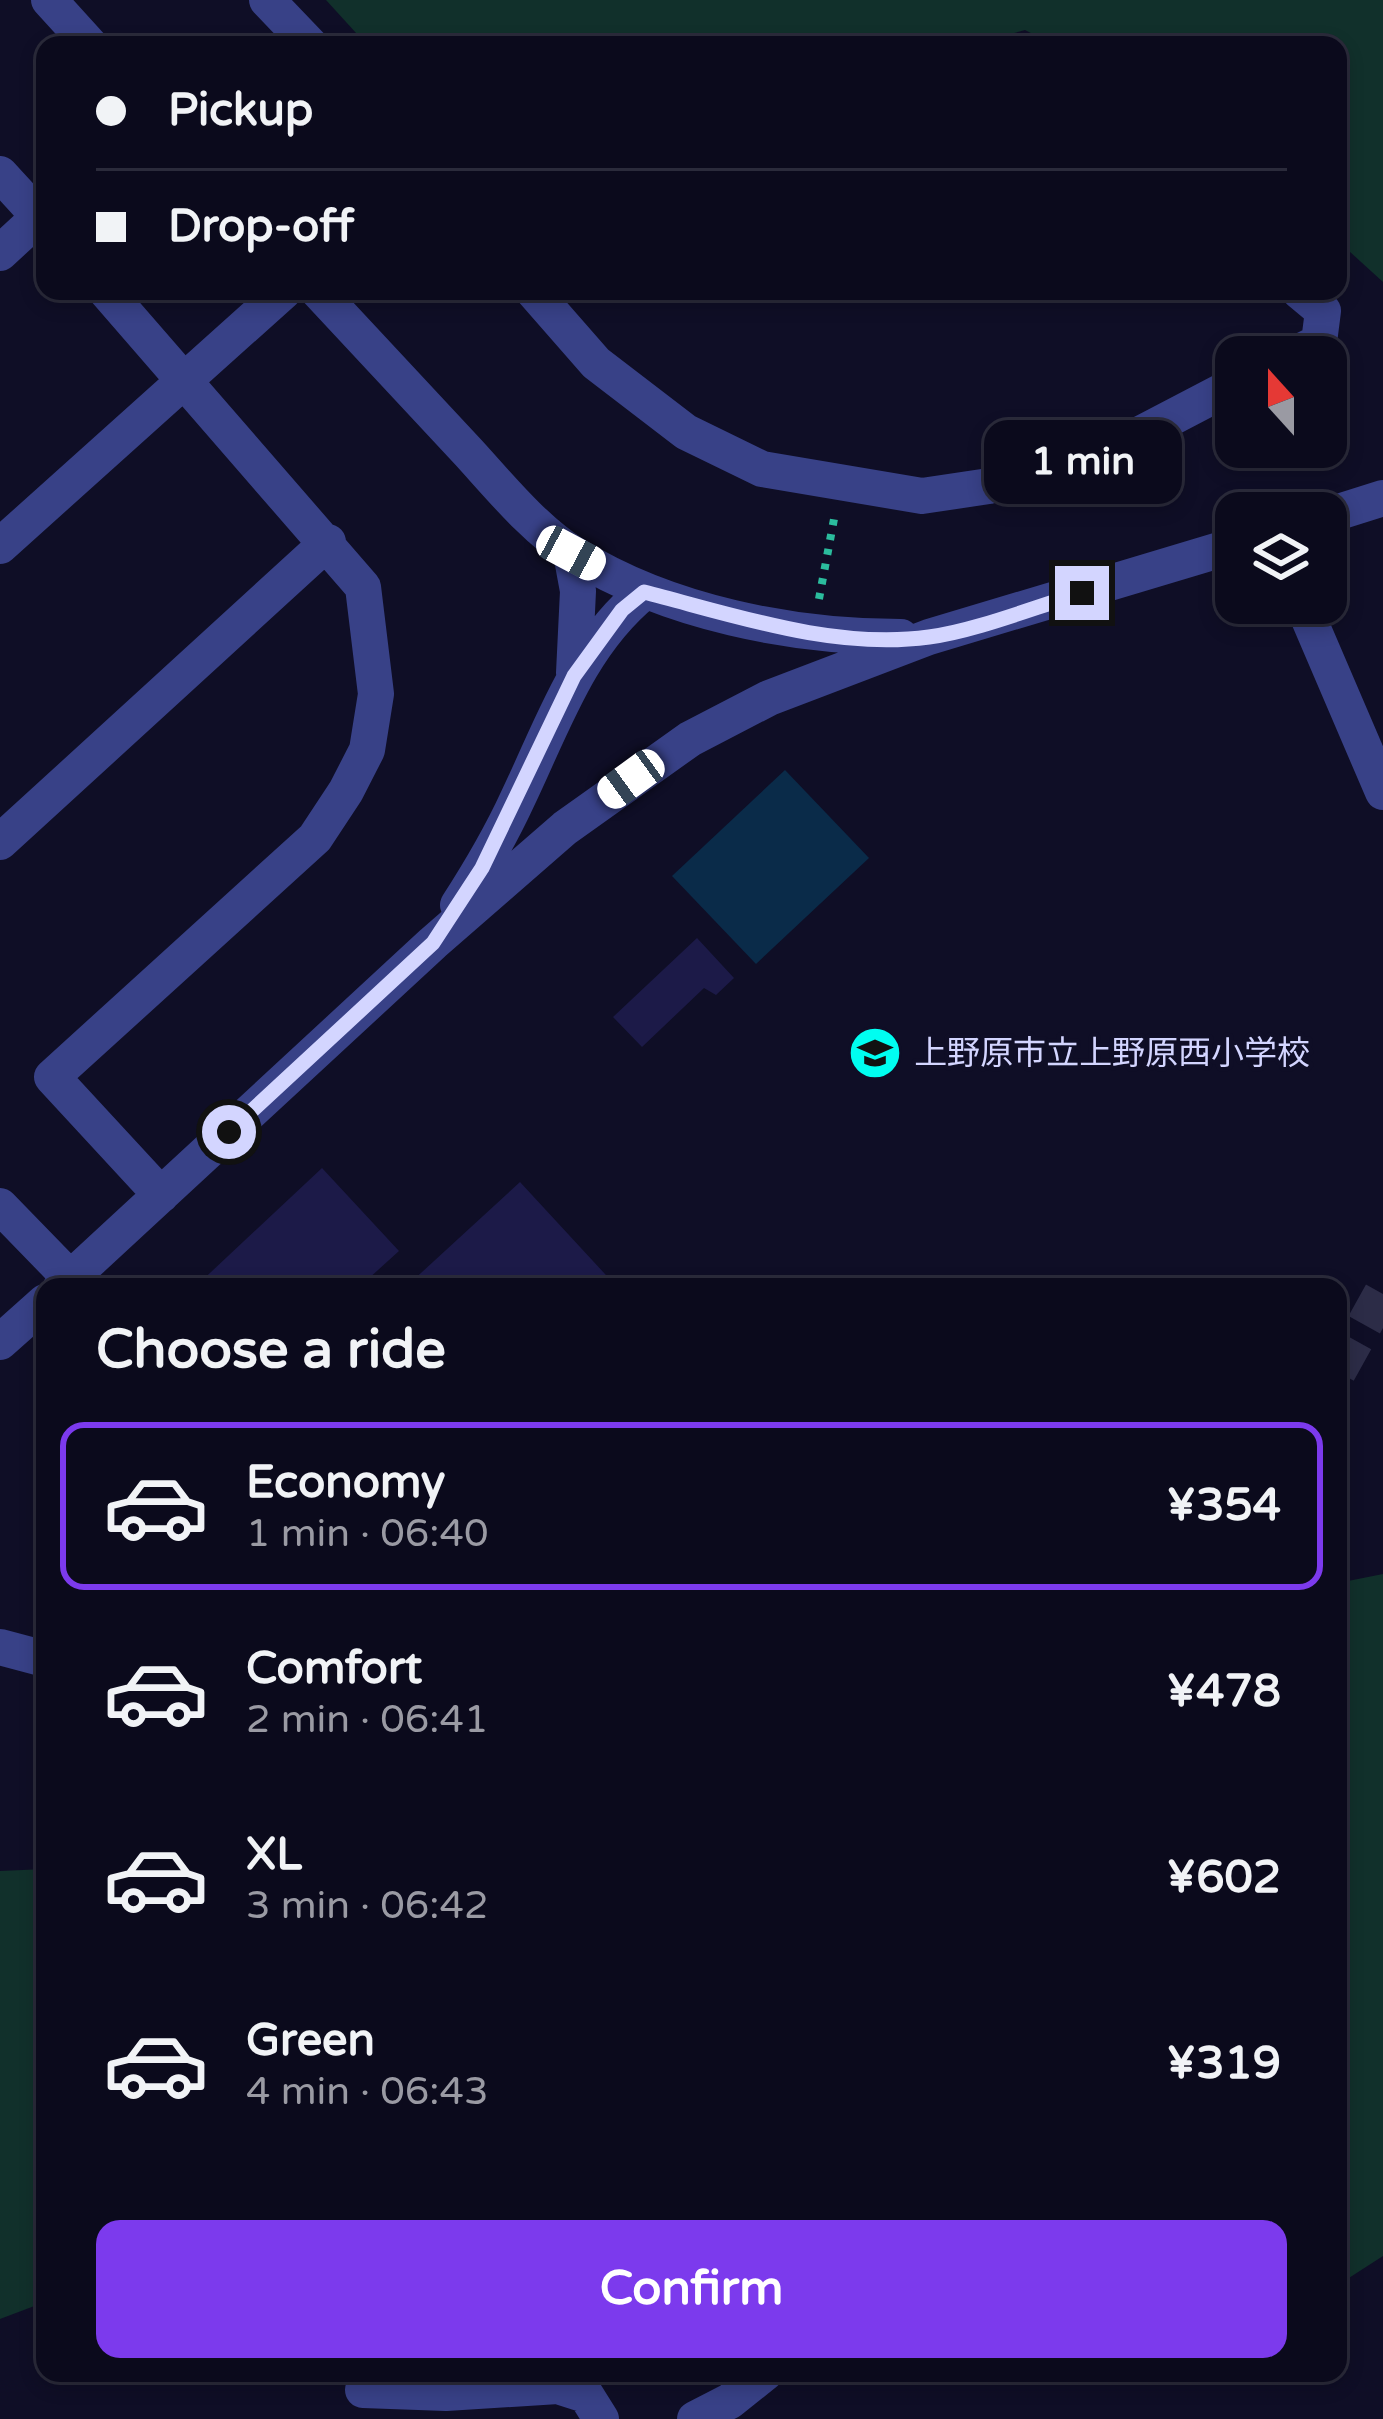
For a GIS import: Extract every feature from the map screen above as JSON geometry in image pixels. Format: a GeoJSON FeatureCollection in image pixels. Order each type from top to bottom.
{"type":"FeatureCollection","features":[{"type":"Feature","properties":{"kind":"street"},"geometry":{"type":"LineString","coordinates":[[49,0],[82,36]]}},
{"type":"Feature","properties":{"kind":"street"},"geometry":{"type":"LineString","coordinates":[[267,0],[301,36]]}},
{"type":"Feature","properties":{"kind":"street"},"geometry":{"type":"LineString","coordinates":[[0,174],[36,213]]}},
{"type":"Feature","properties":{"kind":"street"},"geometry":{"type":"LineString","coordinates":[[0,253],[36,225]]}},
{"type":"Feature","properties":{"kind":"street"},"geometry":{"type":"LineString","coordinates":[[114,300],[363,587],[376,694],[367,750],[316,838],[52,1077],[161,1195]]}},
{"type":"Feature","properties":{"kind":"street"},"geometry":{"type":"LineString","coordinates":[[0,547],[274,300]]}},
{"type":"Feature","properties":{"kind":"street"},"geometry":{"type":"LineString","coordinates":[[326,300],[508,495],[571,553],[644,592],[768,624],[856,637],[929,637]]}},
{"type":"Feature","properties":{"kind":"street"},"geometry":{"type":"LineString","coordinates":[[541,300],[596,363],[686,432],[762,469],[922,496],[989,487],[1081,465],[1215,396]]}},
{"type":"Feature","properties":{"kind":"street"},"geometry":{"type":"LineString","coordinates":[[1310,300],[1323,311],[1320,336]]}},
{"type":"Feature","properties":{"kind":"street"},"geometry":{"type":"LineString","coordinates":[[1347,509],[1383,498]]}},
{"type":"Feature","properties":{"kind":"street"},"geometry":{"type":"LineString","coordinates":[[0,842],[328,542]]}},
{"type":"Feature","properties":{"kind":"street"},"geometry":{"type":"LineString","coordinates":[[70,1278],[433,943],[565,828],[690,739],[770,698],[929,637],[1215,550]]}},
{"type":"Feature","properties":{"kind":"street"},"geometry":{"type":"LineString","coordinates":[[571,553],[578,591],[574,676]]}},
{"type":"Feature","properties":{"kind":"street"},"geometry":{"type":"LineString","coordinates":[[433,943],[482,868],[574,676],[622,610],[644,592]]}},
{"type":"Feature","properties":{"kind":"street"},"geometry":{"type":"LineString","coordinates":[[1311,624],[1383,791]]}},
{"type":"Feature","properties":{"kind":"street"},"geometry":{"type":"LineString","coordinates":[[0,1206],[43,1278]]}},
{"type":"Feature","properties":{"kind":"street"},"geometry":{"type":"LineString","coordinates":[[0,1342],[36,1309]]}},
{"type":"Feature","properties":{"kind":"street"},"geometry":{"type":"LineString","coordinates":[[0,1646],[36,1656]]}},
{"type":"Feature","properties":{"kind":"street"},"geometry":{"type":"LineString","coordinates":[[694,2419],[730,2401],[754,2382]]}},
{"type":"Feature","properties":{"kind":"street"},"geometry":{"type":"LineString","coordinates":[[363,2390],[446,2393],[558,2386],[586,2395],[601,2419]]}},
{"type":"Feature","properties":{"kind":"path"},"geometry":{"type":"LineString","coordinates":[[814,631],[841,482]]}},
{"type":"Feature","properties":{"kind":"green space"},"geometry":{"type":"Polygon","coordinates":[[[326,0],[1383,0],[1383,282],[1347,249],[1347,36],[1037,36],[1025,30],[1003,36],[359,36],[326,0]]]}},
{"type":"Feature","properties":{"kind":"green space"},"geometry":{"type":"Polygon","coordinates":[[[1383,1574],[1383,2256],[1347,2279],[1347,1581],[1383,1574]]]}},
{"type":"Feature","properties":{"kind":"green space"},"geometry":{"type":"Polygon","coordinates":[[[36,1869],[36,2305],[0,2319],[0,1871],[36,1869]]]}},
{"type":"Feature","properties":{"kind":"water"},"geometry":{"type":"Polygon","coordinates":[[[785,770],[869,858],[756,964],[672,876],[785,770]]]}},
{"type":"Feature","properties":{"kind":"building"},"geometry":{"type":"Polygon","coordinates":[[[697,938],[734,978],[716,995],[704,988],[642,1047],[613,1017],[697,938]]]}},
{"type":"Feature","properties":{"kind":"building"},"geometry":{"type":"Polygon","coordinates":[[[322,1168],[399,1251],[369,1278],[205,1278],[322,1168]]]}},
{"type":"Feature","properties":{"kind":"building"},"geometry":{"type":"Polygon","coordinates":[[[520,1182],[609,1278],[416,1278],[520,1182]]]}},
{"type":"Feature","properties":{"kind":"tunnel"},"geometry":{"type":"LineString","coordinates":[[1347,1356],[1383,1291]]}},
{"type":"Feature","properties":{"kind":"place","name":"上野原市立上野原西小学校"},"geometry":{"type":"Point","coordinates":[875,1053]}},
{"type":"Feature","properties":{"kind":"route"},"geometry":{"type":"LineString","coordinates":[[229,1132],[433,943],[482,868],[516,804],[574,676],[602,634],[644,592],[768,624],[856,637],[929,637],[1082,593]]}}]}
